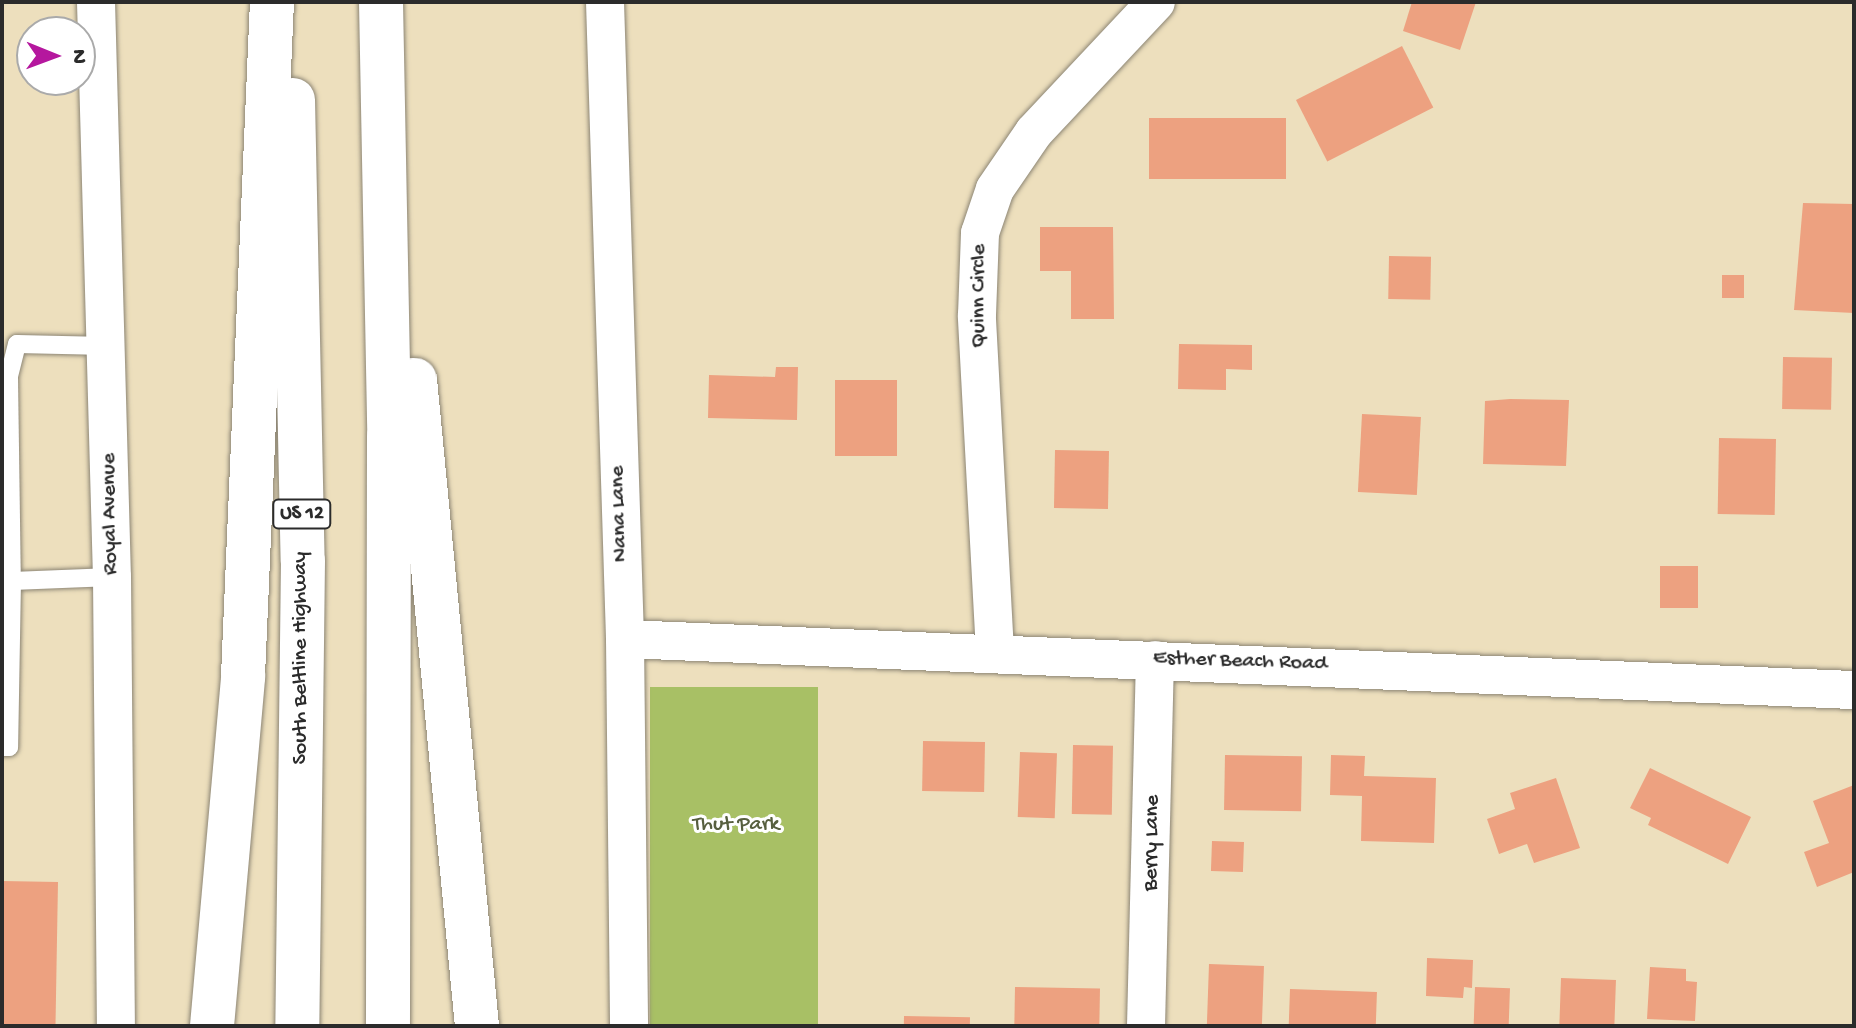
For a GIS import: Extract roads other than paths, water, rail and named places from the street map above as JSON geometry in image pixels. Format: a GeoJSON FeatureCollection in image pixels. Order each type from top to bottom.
{"type":"FeatureCollection","features":[{"type":"Feature","properties":{"kind":"highway"},"geometry":{"type":"LineString","coordinates":[[212,1026],[243,676],[272,2]]}},
{"type":"Feature","properties":{"kind":"highway","name":"South Beltline Highway"},"geometry":{"type":"LineString","coordinates":[[290,2],[303,561],[297,1026]]}},
{"type":"Feature","properties":{"kind":"highway"},"geometry":{"type":"LineString","coordinates":[[382,6],[389,436],[388,1026]]}},
{"type":"Feature","properties":{"kind":"highway"},"geometry":{"type":"LineString","coordinates":[[382,6],[477,1026]]}},
{"type":"Feature","properties":{"kind":"street","name":"Royal Avenue"},"geometry":{"type":"LineString","coordinates":[[96,2],[112,577],[116,1026]]}},
{"type":"Feature","properties":{"kind":"street","name":"Nana Lane"},"geometry":{"type":"LineString","coordinates":[[605,2],[625,639],[629,1026]]}},
{"type":"Feature","properties":{"kind":"street","name":"Quinn Circle"},"geometry":{"type":"LineString","coordinates":[[995,652],[977,315],[980,233],[995,189],[1034,132],[1156,2]]}},
{"type":"Feature","properties":{"kind":"street","name":"Esther Beach Road"},"geometry":{"type":"LineString","coordinates":[[625,639],[1854,690]]}},
{"type":"Feature","properties":{"kind":"street","name":"Berry Lane"},"geometry":{"type":"LineString","coordinates":[[1146,1026],[1155,660]]}},
{"type":"Feature","properties":{"kind":"lane"},"geometry":{"type":"LineString","coordinates":[[2,747],[9,747],[9,377],[17,344],[107,346]]}},
{"type":"Feature","properties":{"kind":"lane"},"geometry":{"type":"LineString","coordinates":[[7,581],[112,577]]}},
{"type":"Feature","properties":{"kind":"park label","name":"Thut Park"},"geometry":{"type":"Point","coordinates":[736,826]}}]}
